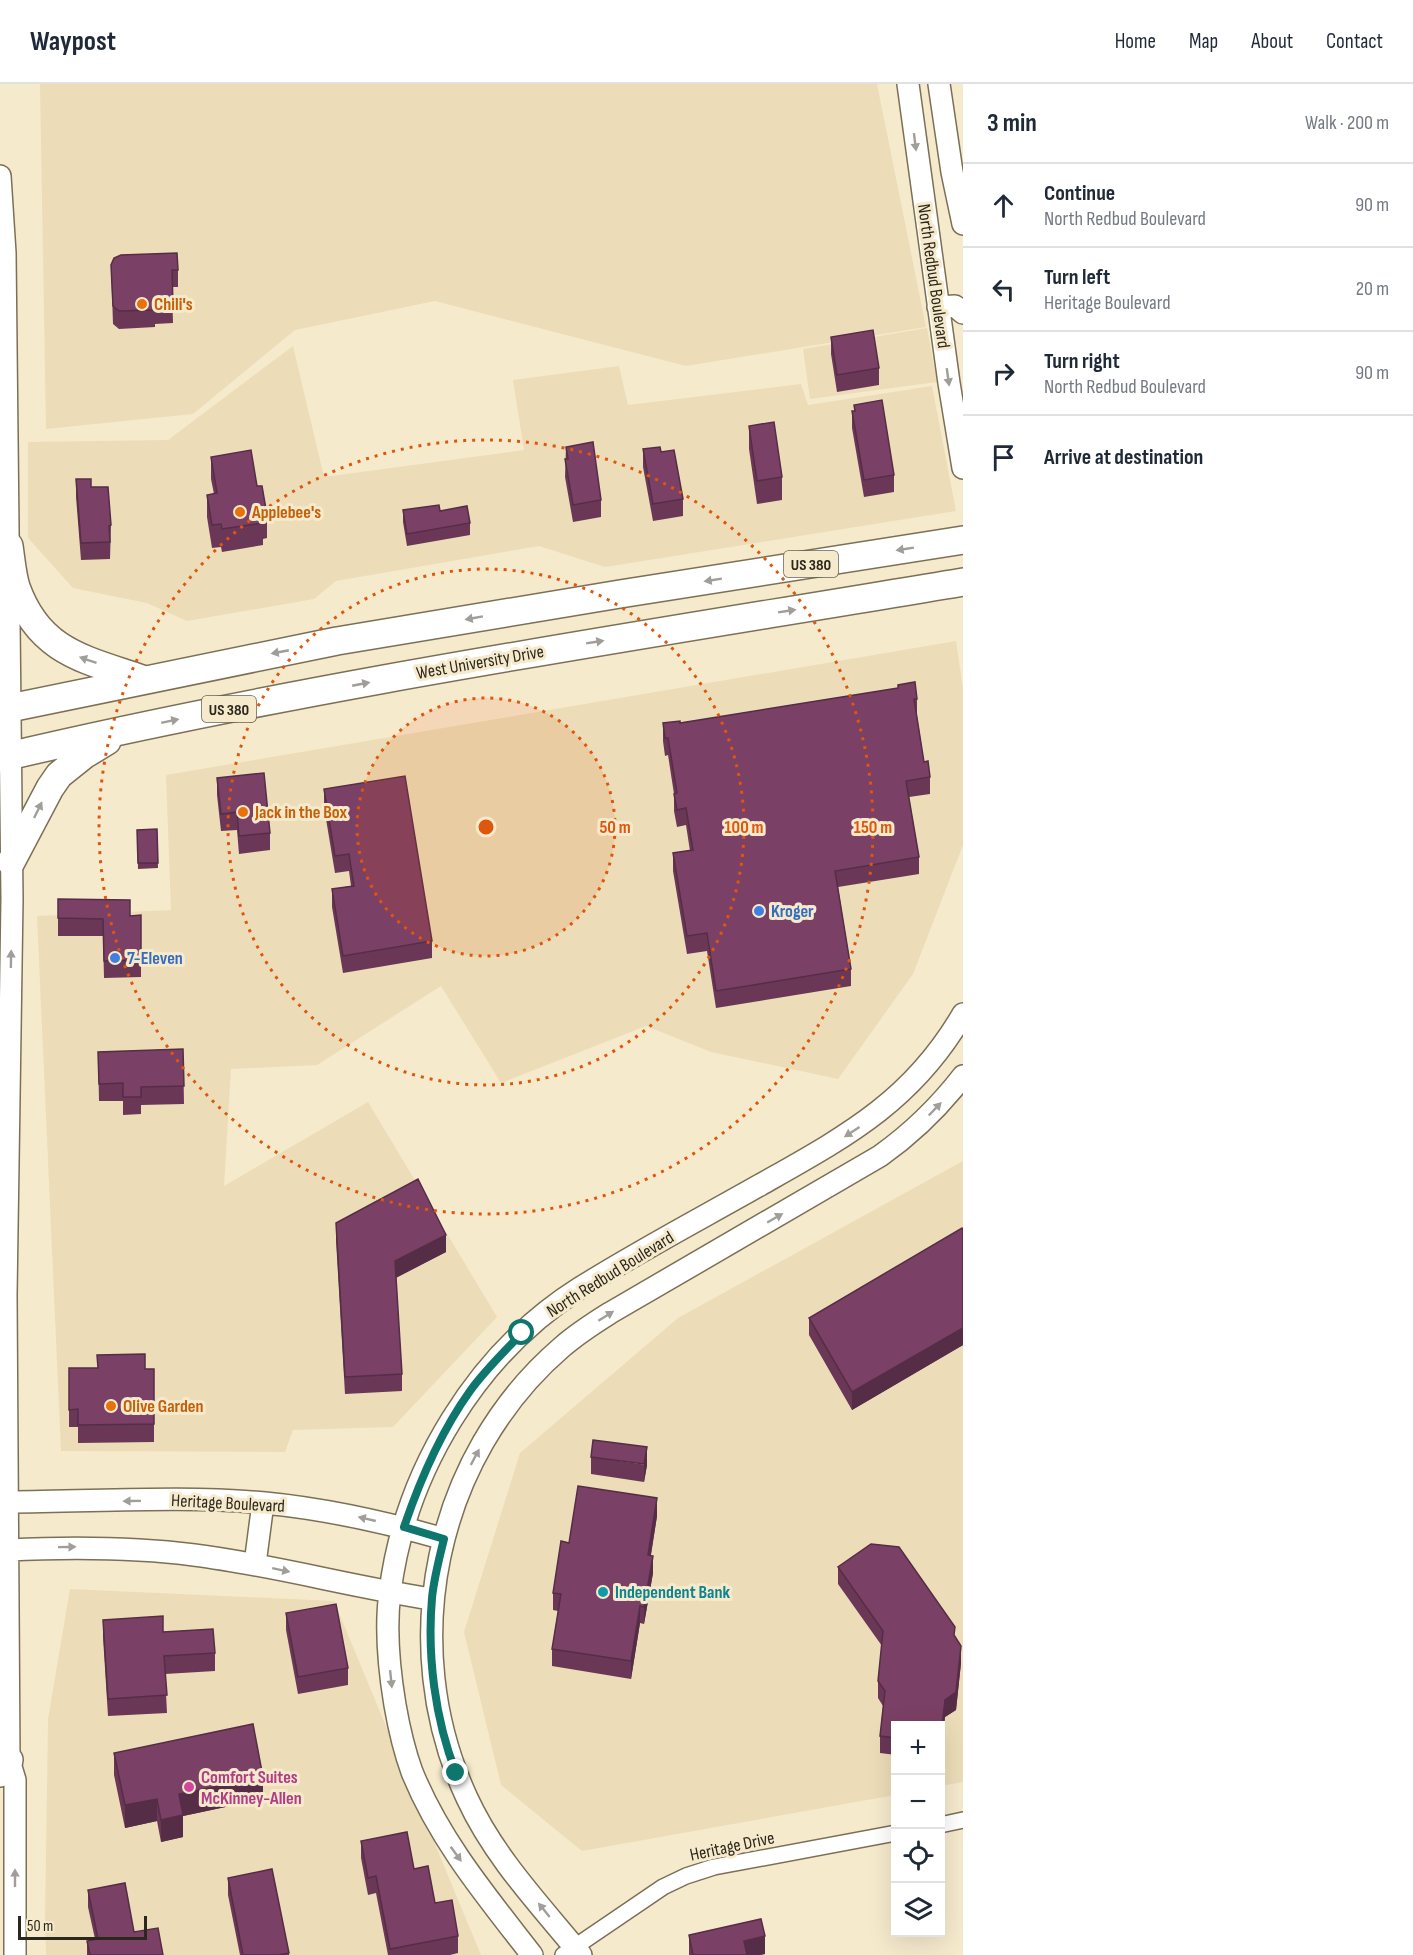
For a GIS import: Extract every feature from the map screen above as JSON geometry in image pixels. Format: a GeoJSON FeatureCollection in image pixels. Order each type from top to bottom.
{"type":"FeatureCollection","features":[{"type":"Feature","properties":{"kind":"highway","name":"US 380"},"geometry":{"type":"LineString","coordinates":[[5,709],[337,641],[963,540]]}},
{"type":"Feature","properties":{"kind":"highway"},"geometry":{"type":"LineString","coordinates":[[9,546],[15,585],[22,601],[43,633],[55,644],[78,657],[143,679]]}},
{"type":"Feature","properties":{"kind":"highway","name":"West University Drive"},"geometry":{"type":"LineString","coordinates":[[5,757],[123,731],[449,667],[963,582]]}},
{"type":"Feature","properties":{"kind":"highway"},"geometry":{"type":"LineString","coordinates":[[6,857],[59,775],[84,755],[123,731]]}},
{"type":"Feature","properties":{"kind":"street","name":"North Redbud Boulevard"},"geometry":{"type":"LineString","coordinates":[[908,84],[938,307],[963,468]]}},
{"type":"Feature","properties":{"kind":"street","name":"North Redbud Boulevard"},"geometry":{"type":"LineString","coordinates":[[939,84],[952,172],[963,224]]}},
{"type":"Feature","properties":{"kind":"street"},"geometry":{"type":"LineString","coordinates":[[0,176],[5,253],[9,546],[5,709],[8,1502],[5,1766],[15,1780],[15,1955]]}},
{"type":"Feature","properties":{"kind":"street"},"geometry":{"type":"LineString","coordinates":[[938,307],[955,306],[963,313]]}},
{"type":"Feature","properties":{"kind":"street"},"geometry":{"type":"LineString","coordinates":[[0,624],[9,597]]}},
{"type":"Feature","properties":{"kind":"street","name":"North Redbud Boulevard"},"geometry":{"type":"LineString","coordinates":[[532,1955],[447,1841],[426,1804],[411,1769],[401,1737],[391,1681],[388,1621],[390,1593],[404,1527],[414,1497],[447,1427],[471,1390],[522,1333],[580,1288],[809,1158],[876,1115],[916,1078],[963,1014]]}},
{"type":"Feature","properties":{"kind":"street","name":"North Redbud Boulevard"},"geometry":{"type":"LineString","coordinates":[[572,1952],[490,1840],[472,1808],[449,1754],[437,1707],[432,1654],[432,1599],[444,1539],[466,1475],[486,1437],[517,1394],[543,1365],[580,1332],[879,1156],[914,1130],[963,1076]]}},
{"type":"Feature","properties":{"kind":"street","name":"Heritage Boulevard"},"geometry":{"type":"LineString","coordinates":[[8,1502],[198,1500],[263,1503],[320,1509],[404,1527],[444,1539]]}},
{"type":"Feature","properties":{"kind":"street"},"geometry":{"type":"LineString","coordinates":[[255,1564],[263,1503]]}},
{"type":"Feature","properties":{"kind":"street"},"geometry":{"type":"LineString","coordinates":[[8,1550],[93,1547],[196,1555],[255,1564],[390,1593],[432,1599]]}},
{"type":"Feature","properties":{"kind":"street"},"geometry":{"type":"LineString","coordinates":[[945,1824],[963,1820]]}},
{"type":"Feature","properties":{"kind":"street","name":"Heritage Drive"},"geometry":{"type":"LineString","coordinates":[[572,1952],[663,1887],[686,1875],[714,1867],[891,1834]]}},
{"type":"Feature","properties":{"kind":"shaded area"},"geometry":{"type":"Polygon","coordinates":[[[40,84],[877,84],[926,327],[686,366],[435,301],[295,330],[193,414],[46,429],[40,84]]]}},
{"type":"Feature","properties":{"kind":"shaded area"},"geometry":{"type":"Polygon","coordinates":[[[927,328],[937,382],[810,399],[803,349],[927,328]]]}},
{"type":"Feature","properties":{"kind":"shaded area"},"geometry":{"type":"Polygon","coordinates":[[[293,346],[324,477],[524,450],[513,380],[619,366],[628,405],[801,384],[808,405],[932,386],[956,511],[605,567],[539,546],[336,581],[314,599],[187,621],[147,603],[73,588],[28,538],[28,442],[168,440],[293,346]]]}},
{"type":"Feature","properties":{"kind":"shaded area"},"geometry":{"type":"Polygon","coordinates":[[[956,641],[963,689],[963,845],[913,974],[838,1079],[711,1052],[646,1026],[501,1083],[441,986],[317,1065],[231,1069],[224,1186],[368,1102],[497,1317],[393,1427],[293,1430],[285,1452],[61,1451],[37,916],[171,910],[166,775],[956,641]]]}},
{"type":"Feature","properties":{"kind":"shaded area"},"geometry":{"type":"Polygon","coordinates":[[[963,1161],[963,1782],[945,1785],[945,1721],[891,1721],[891,1796],[582,1851],[501,1785],[464,1632],[520,1453],[678,1318],[963,1161]]]}},
{"type":"Feature","properties":{"kind":"shaded area"},"geometry":{"type":"Polygon","coordinates":[[[70,1589],[334,1601],[481,1955],[46,1955],[48,1719],[70,1589]]]}},
{"type":"Feature","properties":{"kind":"building","name":"Chili's"},"geometry":{"type":"Polygon","coordinates":[[[177,253],[178,270],[172,270],[173,306],[155,306],[155,310],[119,311],[113,306],[111,265],[114,258],[121,255],[177,253]]]}},
{"type":"Feature","properties":{"kind":"building"},"geometry":{"type":"Polygon","coordinates":[[[873,330],[879,368],[837,375],[831,337],[873,330]]]}},
{"type":"Feature","properties":{"kind":"building"},"geometry":{"type":"Polygon","coordinates":[[[882,400],[894,475],[864,480],[852,411],[855,411],[854,405],[882,400]]]}},
{"type":"Feature","properties":{"kind":"building"},"geometry":{"type":"Polygon","coordinates":[[[774,422],[782,477],[757,481],[749,426],[774,422]]]}},
{"type":"Feature","properties":{"kind":"building"},"geometry":{"type":"Polygon","coordinates":[[[593,442],[601,500],[573,505],[565,459],[568,459],[566,447],[593,442]]]}},
{"type":"Feature","properties":{"kind":"building"},"geometry":{"type":"Polygon","coordinates":[[[660,447],[661,452],[674,450],[683,499],[653,504],[643,449],[660,447]]]}},
{"type":"Feature","properties":{"kind":"building","name":"Applebee's"},"geometry":{"type":"Polygon","coordinates":[[[251,450],[257,486],[262,486],[267,515],[262,516],[263,523],[222,529],[221,524],[212,525],[207,495],[217,493],[211,457],[251,450]]]}},
{"type":"Feature","properties":{"kind":"building"},"geometry":{"type":"Polygon","coordinates":[[[76,479],[91,479],[91,487],[108,487],[110,542],[81,543],[76,479]]]}},
{"type":"Feature","properties":{"kind":"building"},"geometry":{"type":"Polygon","coordinates":[[[439,505],[440,511],[467,506],[470,523],[407,534],[403,510],[439,505]]]}},
{"type":"Feature","properties":{"kind":"building"},"geometry":{"type":"Polygon","coordinates":[[[915,682],[917,699],[914,699],[924,762],[928,761],[930,777],[906,781],[919,857],[835,871],[851,969],[716,991],[707,933],[687,936],[673,853],[693,850],[686,808],[677,810],[674,794],[677,793],[668,738],[665,738],[663,723],[680,721],[680,723],[898,688],[898,685],[915,682]]]}},
{"type":"Feature","properties":{"kind":"building","name":"Jack in the Box"},"geometry":{"type":"Polygon","coordinates":[[[264,773],[270,833],[239,836],[237,812],[221,814],[217,778],[264,773]]]}},
{"type":"Feature","properties":{"kind":"building"},"geometry":{"type":"Polygon","coordinates":[[[405,776],[432,941],[343,956],[332,889],[354,886],[349,854],[335,856],[324,789],[405,776]]]}},
{"type":"Feature","properties":{"kind":"building"},"geometry":{"type":"Polygon","coordinates":[[[157,829],[158,863],[138,863],[137,830],[157,829]]]}},
{"type":"Feature","properties":{"kind":"building"},"geometry":{"type":"Polygon","coordinates":[[[58,899],[130,900],[130,916],[141,915],[141,960],[104,961],[103,919],[58,918],[58,899]]]}},
{"type":"Feature","properties":{"kind":"building"},"geometry":{"type":"Polygon","coordinates":[[[183,1049],[184,1086],[141,1087],[141,1097],[123,1097],[123,1083],[99,1084],[98,1052],[183,1049]]]}},
{"type":"Feature","properties":{"kind":"building"},"geometry":{"type":"Polygon","coordinates":[[[418,1179],[446,1235],[395,1261],[402,1374],[345,1377],[336,1223],[418,1179]]]}},
{"type":"Feature","properties":{"kind":"building"},"geometry":{"type":"Polygon","coordinates":[[[962,1228],[963,1328],[852,1392],[809,1318],[962,1228]]]}},
{"type":"Feature","properties":{"kind":"building","name":"Olive Garden"},"geometry":{"type":"Polygon","coordinates":[[[145,1354],[145,1369],[154,1369],[154,1424],[78,1425],[78,1409],[69,1410],[69,1368],[98,1368],[97,1355],[145,1354]]]}},
{"type":"Feature","properties":{"kind":"building"},"geometry":{"type":"Polygon","coordinates":[[[593,1440],[647,1447],[644,1464],[591,1457],[593,1440]]]}},
{"type":"Feature","properties":{"kind":"building","name":"Independent Bank"},"geometry":{"type":"Polygon","coordinates":[[[578,1486],[657,1498],[648,1555],[653,1556],[644,1607],[640,1606],[631,1661],[552,1649],[561,1594],[553,1593],[561,1541],[569,1543],[578,1486]]]}},
{"type":"Feature","properties":{"kind":"building"},"geometry":{"type":"Polygon","coordinates":[[[871,1544],[899,1547],[955,1627],[954,1635],[961,1646],[956,1692],[945,1700],[943,1721],[891,1721],[891,1737],[880,1736],[885,1691],[878,1681],[883,1631],[838,1567],[871,1544]]]}},
{"type":"Feature","properties":{"kind":"building"},"geometry":{"type":"Polygon","coordinates":[[[336,1604],[348,1668],[298,1677],[286,1613],[336,1604]]]}},
{"type":"Feature","properties":{"kind":"building"},"geometry":{"type":"Polygon","coordinates":[[[163,1616],[163,1632],[213,1629],[215,1653],[164,1656],[167,1695],[108,1699],[103,1620],[163,1616]]]}},
{"type":"Feature","properties":{"kind":"building","name":"Comfort Suites McKinney-Allen"},"geometry":{"type":"Polygon","coordinates":[[[253,1724],[263,1777],[179,1794],[183,1815],[161,1820],[157,1799],[125,1805],[114,1753],[253,1724]]]}},
{"type":"Feature","properties":{"kind":"building"},"geometry":{"type":"Polygon","coordinates":[[[407,1832],[414,1869],[428,1866],[435,1903],[452,1900],[458,1936],[390,1949],[376,1876],[368,1878],[361,1841],[407,1832]]]}},
{"type":"Feature","properties":{"kind":"building"},"geometry":{"type":"Polygon","coordinates":[[[272,1869],[289,1953],[243,1955],[228,1878],[272,1869]]]}},
{"type":"Feature","properties":{"kind":"building"},"geometry":{"type":"Polygon","coordinates":[[[125,1883],[134,1932],[158,1928],[163,1955],[90,1955],[87,1941],[98,1939],[88,1890],[125,1883]]]}},
{"type":"Feature","properties":{"kind":"building"},"geometry":{"type":"Polygon","coordinates":[[[761,1919],[765,1936],[744,1941],[747,1955],[693,1955],[689,1935],[761,1919]]]}},
{"type":"Feature","properties":{"kind":"place","name":"Chili's"},"geometry":{"type":"Point","coordinates":[142,304]}},
{"type":"Feature","properties":{"kind":"place","name":"Applebee's"},"geometry":{"type":"Point","coordinates":[240,512]}},
{"type":"Feature","properties":{"kind":"place","name":"Jack in the Box"},"geometry":{"type":"Point","coordinates":[243,812]}},
{"type":"Feature","properties":{"kind":"place","name":"Kroger"},"geometry":{"type":"Point","coordinates":[759,911]}},
{"type":"Feature","properties":{"kind":"place","name":"7-Eleven"},"geometry":{"type":"Point","coordinates":[115,958]}},
{"type":"Feature","properties":{"kind":"place","name":"Olive Garden"},"geometry":{"type":"Point","coordinates":[111,1406]}},
{"type":"Feature","properties":{"kind":"place","name":"Independent Bank"},"geometry":{"type":"Point","coordinates":[603,1592]}},
{"type":"Feature","properties":{"kind":"place","name":"Comfort Suites McKinney-Allen"},"geometry":{"type":"Point","coordinates":[189,1787]}},
{"type":"Feature","properties":{"kind":"route"},"geometry":{"type":"LineString","coordinates":[[456,1773],[437,1707],[432,1654],[432,1599],[444,1539],[404,1527],[414,1497],[458,1408],[488,1370],[522,1333]]}}]}
